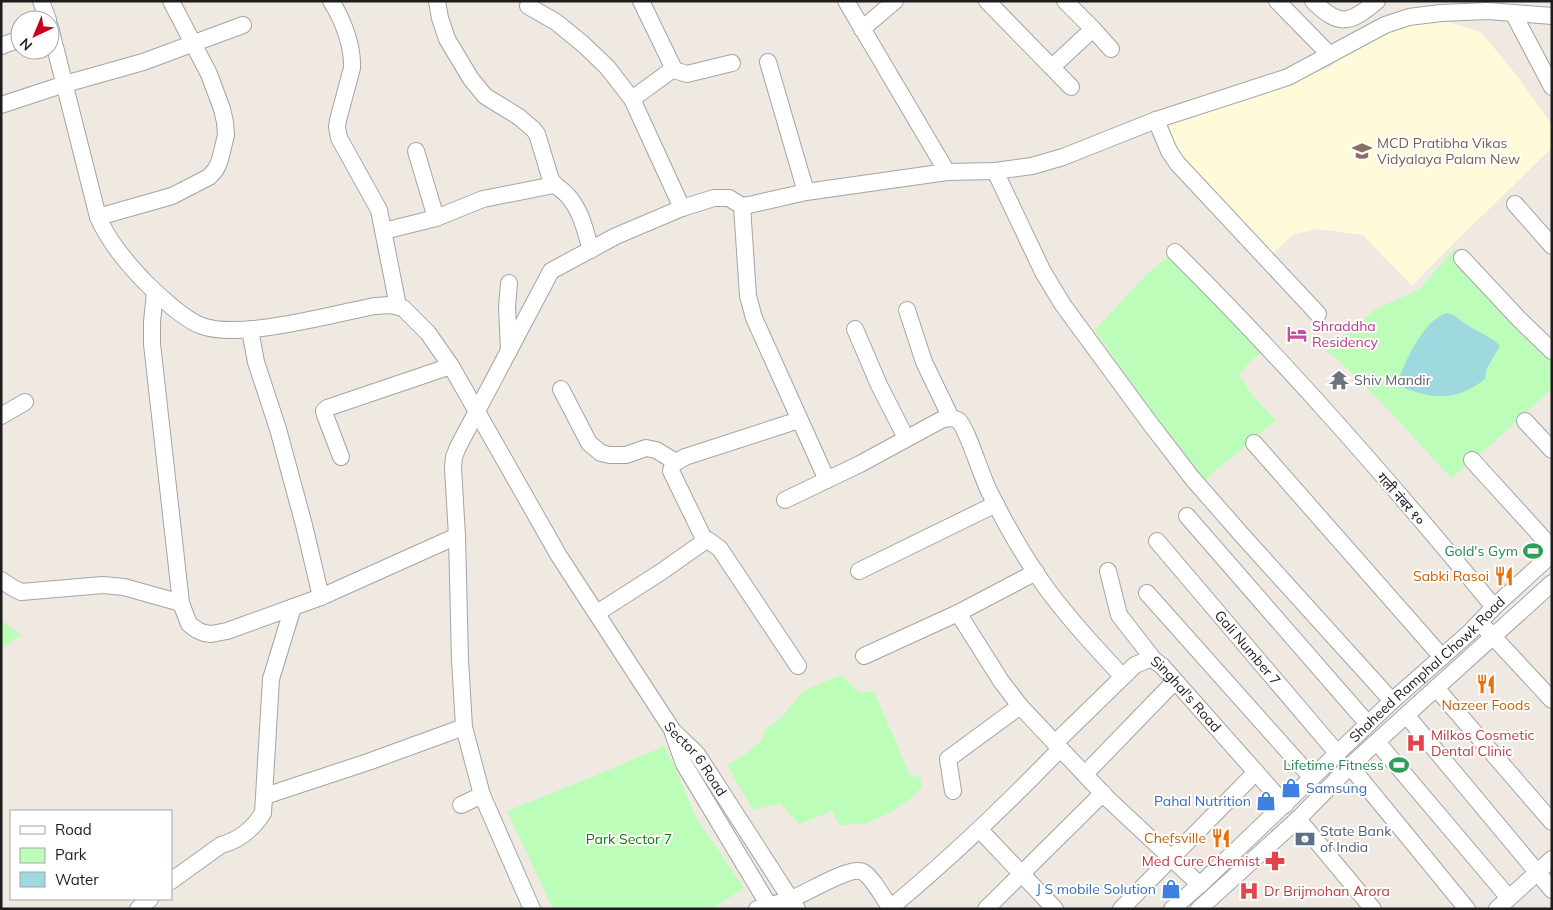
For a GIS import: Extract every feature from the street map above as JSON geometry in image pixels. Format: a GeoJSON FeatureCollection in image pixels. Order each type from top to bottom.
{"type":"FeatureCollection","features":[{"type":"Feature","properties":{"kind":"street"},"geometry":{"type":"LineString","coordinates":[[98,217],[172,196],[203,181],[216,169],[226,135],[222,109],[195,44],[171,1]]}},
{"type":"Feature","properties":{"kind":"street"},"geometry":{"type":"LineString","coordinates":[[331,1],[352,51],[353,60],[338,120],[339,138],[376,203],[384,232],[398,306]]}},
{"type":"Feature","properties":{"kind":"street"},"geometry":{"type":"LineString","coordinates":[[437,1],[447,39],[471,79],[485,96],[519,117],[537,134],[548,174],[554,185],[566,194],[579,210],[591,250]]}},
{"type":"Feature","properties":{"kind":"street"},"geometry":{"type":"LineString","coordinates":[[640,1],[671,61],[671,69]]}},
{"type":"Feature","properties":{"kind":"street"},"geometry":{"type":"LineString","coordinates":[[846,1],[947,172]]}},
{"type":"Feature","properties":{"kind":"street"},"geometry":{"type":"LineString","coordinates":[[862,29],[895,1]]}},
{"type":"Feature","properties":{"kind":"street"},"geometry":{"type":"LineString","coordinates":[[987,1],[1071,87]]}},
{"type":"Feature","properties":{"kind":"street"},"geometry":{"type":"LineString","coordinates":[[1066,1],[1111,49]]}},
{"type":"Feature","properties":{"kind":"street"},"geometry":{"type":"LineString","coordinates":[[1277,1],[1329,54]]}},
{"type":"Feature","properties":{"kind":"street"},"geometry":{"type":"LineString","coordinates":[[1313,1],[1326,14],[1340,21],[1355,18],[1376,1]]}},
{"type":"Feature","properties":{"kind":"street"},"geometry":{"type":"LineString","coordinates":[[528,6],[556,22],[584,44],[607,67],[632,99],[682,208]]}},
{"type":"Feature","properties":{"kind":"street"},"geometry":{"type":"LineString","coordinates":[[532,909],[482,795],[464,727],[453,468],[458,447],[552,271],[616,236],[682,208],[714,198],[729,198],[742,206],[806,192],[947,172],[995,171],[1032,166],[1063,157],[1156,120],[1288,77],[1385,25],[1409,17],[1468,7],[1552,16]]}},
{"type":"Feature","properties":{"kind":"street"},"geometry":{"type":"LineString","coordinates":[[1513,12],[1552,87]]}},
{"type":"Feature","properties":{"kind":"street"},"geometry":{"type":"LineString","coordinates":[[1,105],[65,84],[143,62],[243,25]]}},
{"type":"Feature","properties":{"kind":"street"},"geometry":{"type":"LineString","coordinates":[[1052,67],[1092,29]]}},
{"type":"Feature","properties":{"kind":"street"},"geometry":{"type":"LineString","coordinates":[[59,60],[98,217],[113,245],[156,292],[200,325],[214,330],[250,330],[375,306],[398,306],[403,308],[421,326],[451,366],[559,556],[672,731]]}},
{"type":"Feature","properties":{"kind":"street"},"geometry":{"type":"LineString","coordinates":[[768,62],[806,192]]}},
{"type":"Feature","properties":{"kind":"street"},"geometry":{"type":"LineString","coordinates":[[671,69],[687,74],[732,63]]}},
{"type":"Feature","properties":{"kind":"street"},"geometry":{"type":"LineString","coordinates":[[632,99],[671,69]]}},
{"type":"Feature","properties":{"kind":"street"},"geometry":{"type":"LineString","coordinates":[[1156,120],[1169,151],[1177,163],[1318,314]]}},
{"type":"Feature","properties":{"kind":"street"},"geometry":{"type":"LineString","coordinates":[[416,151],[436,218]]}},
{"type":"Feature","properties":{"kind":"street"},"geometry":{"type":"LineString","coordinates":[[995,171],[1048,280],[1063,305],[1149,422],[1188,473],[1235,527],[1392,701]]}},
{"type":"Feature","properties":{"kind":"street"},"geometry":{"type":"LineString","coordinates":[[384,232],[436,218],[483,199],[554,185]]}},
{"type":"Feature","properties":{"kind":"street"},"geometry":{"type":"LineString","coordinates":[[1515,204],[1552,246]]}},
{"type":"Feature","properties":{"kind":"street"},"geometry":{"type":"LineString","coordinates":[[742,206],[748,296],[754,318],[827,480]]}},
{"type":"Feature","properties":{"kind":"street","name":"गली नंबर १०"},"geometry":{"type":"LineString","coordinates":[[1175,252],[1308,391],[1494,607]]}},
{"type":"Feature","properties":{"kind":"street"},"geometry":{"type":"LineString","coordinates":[[1462,258],[1552,352]]}},
{"type":"Feature","properties":{"kind":"street"},"geometry":{"type":"LineString","coordinates":[[509,283],[506,307],[509,351]]}},
{"type":"Feature","properties":{"kind":"street"},"geometry":{"type":"LineString","coordinates":[[156,292],[152,322],[152,344],[181,603],[192,627],[211,634],[227,631],[321,597],[457,536]]}},
{"type":"Feature","properties":{"kind":"street"},"geometry":{"type":"LineString","coordinates":[[908,310],[924,362],[951,418]]}},
{"type":"Feature","properties":{"kind":"street"},"geometry":{"type":"LineString","coordinates":[[855,329],[878,384],[906,438]]}},
{"type":"Feature","properties":{"kind":"street"},"geometry":{"type":"LineString","coordinates":[[250,330],[256,362],[278,429],[321,597]]}},
{"type":"Feature","properties":{"kind":"street"},"geometry":{"type":"LineString","coordinates":[[341,457],[325,415],[324,411],[327,408],[451,366]]}},
{"type":"Feature","properties":{"kind":"street"},"geometry":{"type":"LineString","coordinates":[[561,389],[589,443],[600,453],[626,455],[646,448],[656,450],[676,462]]}},
{"type":"Feature","properties":{"kind":"street"},"geometry":{"type":"LineString","coordinates":[[1,416],[24,402]]}},
{"type":"Feature","properties":{"kind":"street"},"geometry":{"type":"LineString","coordinates":[[785,500],[860,464],[941,420],[957,419],[963,427],[983,479],[1036,572],[1070,618],[1122,676]]}},
{"type":"Feature","properties":{"kind":"street"},"geometry":{"type":"LineString","coordinates":[[798,666],[720,549],[708,540],[705,540],[671,471],[672,466],[676,462],[685,457],[799,420]]}},
{"type":"Feature","properties":{"kind":"street"},"geometry":{"type":"LineString","coordinates":[[1525,421],[1552,450]]}},
{"type":"Feature","properties":{"kind":"street"},"geometry":{"type":"LineString","coordinates":[[1254,443],[1442,657]]}},
{"type":"Feature","properties":{"kind":"street"},"geometry":{"type":"LineString","coordinates":[[1472,460],[1552,548]]}},
{"type":"Feature","properties":{"kind":"street"},"geometry":{"type":"LineString","coordinates":[[859,571],[996,504]]}},
{"type":"Feature","properties":{"kind":"street"},"geometry":{"type":"LineString","coordinates":[[1187,516],[1368,724]]}},
{"type":"Feature","properties":{"kind":"street"},"geometry":{"type":"LineString","coordinates":[[597,613],[661,572],[705,540]]}},
{"type":"Feature","properties":{"kind":"street","name":"Gali Number 7"},"geometry":{"type":"LineString","coordinates":[[1157,541],[1338,754]]}},
{"type":"Feature","properties":{"kind":"street","name":"Shaheed Ramphal Chowk Road"},"geometry":{"type":"LineString","coordinates":[[1172,909],[1285,805],[1392,701],[1552,554]]}},
{"type":"Feature","properties":{"kind":"street","name":"Singhal's Road"},"geometry":{"type":"LineString","coordinates":[[1108,571],[1119,615],[1154,660],[1175,681],[1285,805]]}},
{"type":"Feature","properties":{"kind":"street"},"geometry":{"type":"LineString","coordinates":[[864,656],[958,613],[1036,572]]}},
{"type":"Feature","properties":{"kind":"street"},"geometry":{"type":"LineString","coordinates":[[1,580],[21,592],[103,585],[124,587],[181,603]]}},
{"type":"Feature","properties":{"kind":"street","name":"Shaheed Ramphal Chowk Road"},"geometry":{"type":"LineString","coordinates":[[1210,905],[1350,766],[1551,584]]}},
{"type":"Feature","properties":{"kind":"street"},"geometry":{"type":"LineString","coordinates":[[1147,593],[1312,778]]}},
{"type":"Feature","properties":{"kind":"street"},"geometry":{"type":"LineString","coordinates":[[172,880],[221,845],[230,842],[255,826],[263,813],[271,679],[293,607]]}},
{"type":"Feature","properties":{"kind":"street"},"geometry":{"type":"LineString","coordinates":[[958,613],[1001,681],[1020,706],[1103,793],[1200,885]]}},
{"type":"Feature","properties":{"kind":"street"},"geometry":{"type":"LineString","coordinates":[[1478,623],[1493,635],[1552,700]]}},
{"type":"Feature","properties":{"kind":"street"},"geometry":{"type":"LineString","coordinates":[[766,907],[794,904],[846,874],[857,870],[870,878],[890,908],[923,882],[980,830],[1122,676],[1138,663],[1150,659],[1154,660]]}},
{"type":"Feature","properties":{"kind":"street"},"geometry":{"type":"LineString","coordinates":[[1085,774],[1175,681]]}},
{"type":"Feature","properties":{"kind":"street"},"geometry":{"type":"LineString","coordinates":[[1436,688],[1552,822]]}},
{"type":"Feature","properties":{"kind":"street"},"geometry":{"type":"LineString","coordinates":[[953,791],[948,759],[1020,706]]}},
{"type":"Feature","properties":{"kind":"street"},"geometry":{"type":"LineString","coordinates":[[1407,716],[1552,890]]}},
{"type":"Feature","properties":{"kind":"street"},"geometry":{"type":"LineString","coordinates":[[265,796],[368,762],[464,727]]}},
{"type":"Feature","properties":{"kind":"street","name":"Sector 6 Road"},"geometry":{"type":"LineString","coordinates":[[672,731],[697,754],[794,904]]}},
{"type":"Feature","properties":{"kind":"street","name":"Sector 6 Road"},"geometry":{"type":"LineString","coordinates":[[672,731],[684,764],[766,907]]}},
{"type":"Feature","properties":{"kind":"street"},"geometry":{"type":"LineString","coordinates":[[1377,742],[1503,903],[1552,859]]}},
{"type":"Feature","properties":{"kind":"street"},"geometry":{"type":"LineString","coordinates":[[1350,766],[1467,909]]}},
{"type":"Feature","properties":{"kind":"street"},"geometry":{"type":"LineString","coordinates":[[1121,909],[1256,772]]}},
{"type":"Feature","properties":{"kind":"street"},"geometry":{"type":"LineString","coordinates":[[986,909],[1103,793]]}},
{"type":"Feature","properties":{"kind":"street"},"geometry":{"type":"LineString","coordinates":[[461,805],[482,795]]}},
{"type":"Feature","properties":{"kind":"street"},"geometry":{"type":"LineString","coordinates":[[1298,819],[1373,909]]}},
{"type":"Feature","properties":{"kind":"street"},"geometry":{"type":"LineString","coordinates":[[980,830],[1021,874],[1044,905]]}},
{"type":"Feature","properties":{"kind":"street"},"geometry":{"type":"LineString","coordinates":[[138,909],[149,900]]}},
{"type":"Feature","properties":{"kind":"shaded area","name":"MCD Pratibha Vikas Vidyalaya Palam New"},"geometry":{"type":"Polygon","coordinates":[[[1437,19],[1481,32],[1518,77],[1552,125],[1552,148],[1412,286],[1363,235],[1318,229],[1294,234],[1272,254],[1179,155],[1162,122],[1329,68],[1350,51],[1390,29],[1437,19]]]}},
{"type":"Feature","properties":{"kind":"green space"},"geometry":{"type":"Polygon","coordinates":[[[1455,249],[1495,280],[1552,344],[1552,388],[1491,445],[1451,478],[1383,404],[1334,356],[1328,353],[1325,341],[1342,337],[1376,309],[1418,290],[1455,249]]]}},
{"type":"Feature","properties":{"kind":"green space"},"geometry":{"type":"Polygon","coordinates":[[[1173,253],[1270,346],[1251,361],[1239,375],[1252,395],[1276,420],[1212,473],[1205,483],[1160,426],[1095,330],[1147,274],[1173,253]]]}},
{"type":"Feature","properties":{"kind":"green space"},"geometry":{"type":"Polygon","coordinates":[[[1,620],[21,635],[1,649],[1,620]]]}},
{"type":"Feature","properties":{"kind":"green space"},"geometry":{"type":"Polygon","coordinates":[[[841,675],[860,693],[874,691],[910,775],[922,778],[921,788],[909,800],[889,813],[864,824],[839,825],[832,811],[799,824],[780,803],[753,810],[727,765],[744,755],[762,740],[765,730],[779,719],[805,690],[841,675]]]}},
{"type":"Feature","properties":{"kind":"green space","name":"Park Sector 7"},"geometry":{"type":"Polygon","coordinates":[[[665,746],[697,819],[744,888],[712,909],[553,909],[507,811],[665,746]]]}},
{"type":"Feature","properties":{"kind":"water"},"geometry":{"type":"Polygon","coordinates":[[[1447,313],[1500,346],[1487,368],[1485,379],[1463,392],[1442,396],[1432,396],[1397,385],[1404,365],[1422,333],[1438,317],[1447,313]]]}},
{"type":"Feature","properties":{"kind":"place","name":"MCD Pratibha Vikas Vidyalaya Palam New"},"geometry":{"type":"Point","coordinates":[1362,151]}},
{"type":"Feature","properties":{"kind":"place","name":"Shraddha Residency"},"geometry":{"type":"Point","coordinates":[1297,334]}},
{"type":"Feature","properties":{"kind":"place","name":"Shiv Mandir"},"geometry":{"type":"Point","coordinates":[1339,380]}},
{"type":"Feature","properties":{"kind":"place","name":"Gold's Gym"},"geometry":{"type":"Point","coordinates":[1533,551]}},
{"type":"Feature","properties":{"kind":"place","name":"Sabki Rasoi"},"geometry":{"type":"Point","coordinates":[1504,576]}},
{"type":"Feature","properties":{"kind":"place","name":"Nazeer Foods"},"geometry":{"type":"Point","coordinates":[1486,684]}},
{"type":"Feature","properties":{"kind":"place","name":"Milkos Cosmetic Dental Clinic"},"geometry":{"type":"Point","coordinates":[1416,743]}},
{"type":"Feature","properties":{"kind":"place","name":"Lifetime Fitness"},"geometry":{"type":"Point","coordinates":[1399,765]}},
{"type":"Feature","properties":{"kind":"place","name":"Samsung"},"geometry":{"type":"Point","coordinates":[1291,788]}},
{"type":"Feature","properties":{"kind":"place","name":"Pahal Nutrition"},"geometry":{"type":"Point","coordinates":[1266,801]}},
{"type":"Feature","properties":{"kind":"place","name":"Chefsville"},"geometry":{"type":"Point","coordinates":[1221,838]}},
{"type":"Feature","properties":{"kind":"place","name":"State Bank of India"},"geometry":{"type":"Point","coordinates":[1305,839]}},
{"type":"Feature","properties":{"kind":"place","name":"Med Cure Chemist"},"geometry":{"type":"Point","coordinates":[1275,861]}},
{"type":"Feature","properties":{"kind":"place","name":"J S mobile Solution"},"geometry":{"type":"Point","coordinates":[1171,889]}},
{"type":"Feature","properties":{"kind":"place","name":"Dr Brijmohan Arora"},"geometry":{"type":"Point","coordinates":[1249,891]}}]}
